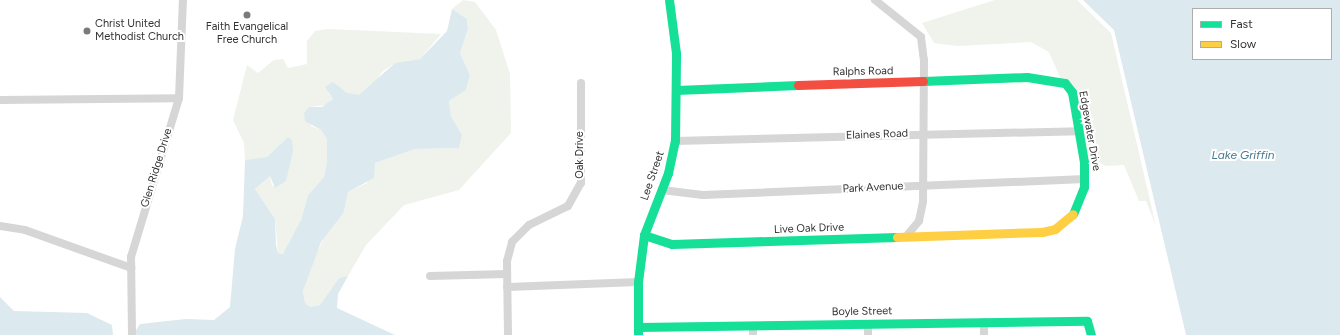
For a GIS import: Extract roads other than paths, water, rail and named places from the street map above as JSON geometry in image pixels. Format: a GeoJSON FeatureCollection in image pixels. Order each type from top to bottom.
{"type":"FeatureCollection","features":[{"type":"Feature","properties":{"kind":"street","name":"Glen Ridge Drive"},"geometry":{"type":"LineString","coordinates":[[132,335],[131,268],[135,237],[179,98],[183,0]]}},
{"type":"Feature","properties":{"kind":"street","name":"Lee Street"},"geometry":{"type":"LineString","coordinates":[[638,331],[638,282],[644,236],[662,190],[675,141],[676,53],[669,0]]}},
{"type":"Feature","properties":{"kind":"street"},"geometry":{"type":"LineString","coordinates":[[875,0],[921,37],[925,83],[924,185],[922,212],[908,234]]}},
{"type":"Feature","properties":{"kind":"street","name":"Ralphs Road"},"geometry":{"type":"LineString","coordinates":[[676,90],[925,83],[1027,77],[1051,80]]}},
{"type":"Feature","properties":{"kind":"street","name":"Edgewater Drive"},"geometry":{"type":"LineString","coordinates":[[976,232],[1042,232],[1055,229],[1078,206],[1085,179],[1072,92],[1065,83],[1051,80]]}},
{"type":"Feature","properties":{"kind":"street","name":"Oak Drive"},"geometry":{"type":"LineString","coordinates":[[508,335],[507,274],[509,250],[519,233],[560,211],[578,192],[582,176],[581,83]]}},
{"type":"Feature","properties":{"kind":"street"},"geometry":{"type":"LineString","coordinates":[[0,100],[179,98]]}},
{"type":"Feature","properties":{"kind":"street","name":"Elaines Road"},"geometry":{"type":"LineString","coordinates":[[675,141],[925,133],[1079,131]]}},
{"type":"Feature","properties":{"kind":"street","name":"Park Avenue"},"geometry":{"type":"LineString","coordinates":[[662,190],[703,195],[1085,179]]}},
{"type":"Feature","properties":{"kind":"street"},"geometry":{"type":"LineString","coordinates":[[0,226],[25,230],[131,268]]}},
{"type":"Feature","properties":{"kind":"street","name":"Live Oak Drive"},"geometry":{"type":"LineString","coordinates":[[644,236],[672,244],[898,238],[908,234],[976,232]]}},
{"type":"Feature","properties":{"kind":"street"},"geometry":{"type":"LineString","coordinates":[[430,276],[507,274]]}},
{"type":"Feature","properties":{"kind":"street"},"geometry":{"type":"LineString","coordinates":[[507,287],[638,282]]}},
{"type":"Feature","properties":{"kind":"street","name":"Boyle Street"},"geometry":{"type":"LineString","coordinates":[[638,331],[753,331],[868,324],[1087,321],[1091,335]]}},
{"type":"Feature","properties":{"kind":"street"},"geometry":{"type":"LineString","coordinates":[[984,322],[984,335]]}},
{"type":"Feature","properties":{"kind":"street"},"geometry":{"type":"LineString","coordinates":[[868,324],[868,335]]}},
{"type":"Feature","properties":{"kind":"water","name":"Lake Griffin"},"geometry":{"type":"Polygon","coordinates":[[[1083,0],[1340,0],[1340,335],[1186,335],[1114,30],[1083,0]]]}},
{"type":"Feature","properties":{"kind":"water"},"geometry":{"type":"Polygon","coordinates":[[[452,9],[467,19],[468,29],[460,53],[470,75],[466,90],[449,101],[451,116],[462,135],[459,148],[415,149],[375,163],[374,178],[348,192],[344,212],[321,242],[303,291],[305,303],[310,307],[320,305],[339,278],[348,276],[338,294],[337,308],[395,335],[133,335],[140,324],[186,319],[214,320],[230,307],[235,249],[243,216],[245,160],[267,157],[288,137],[292,140],[293,151],[286,181],[275,188],[270,176],[255,189],[275,219],[276,245],[278,253],[283,254],[301,220],[308,195],[324,177],[327,162],[327,139],[321,130],[305,121],[304,113],[309,107],[322,107],[333,99],[325,87],[333,82],[347,93],[359,95],[395,63],[420,59],[447,31],[452,9]]]}},
{"type":"Feature","properties":{"kind":"water"},"geometry":{"type":"Polygon","coordinates":[[[0,297],[14,311],[87,313],[112,325],[113,335],[0,335],[0,297]]]}},
{"type":"Feature","properties":{"kind":"place","name":"Faith Evangelical Free Church"},"geometry":{"type":"Point","coordinates":[247,15]}},
{"type":"Feature","properties":{"kind":"place","name":"Christ United Methodist Church"},"geometry":{"type":"Point","coordinates":[87,31]}}]}
